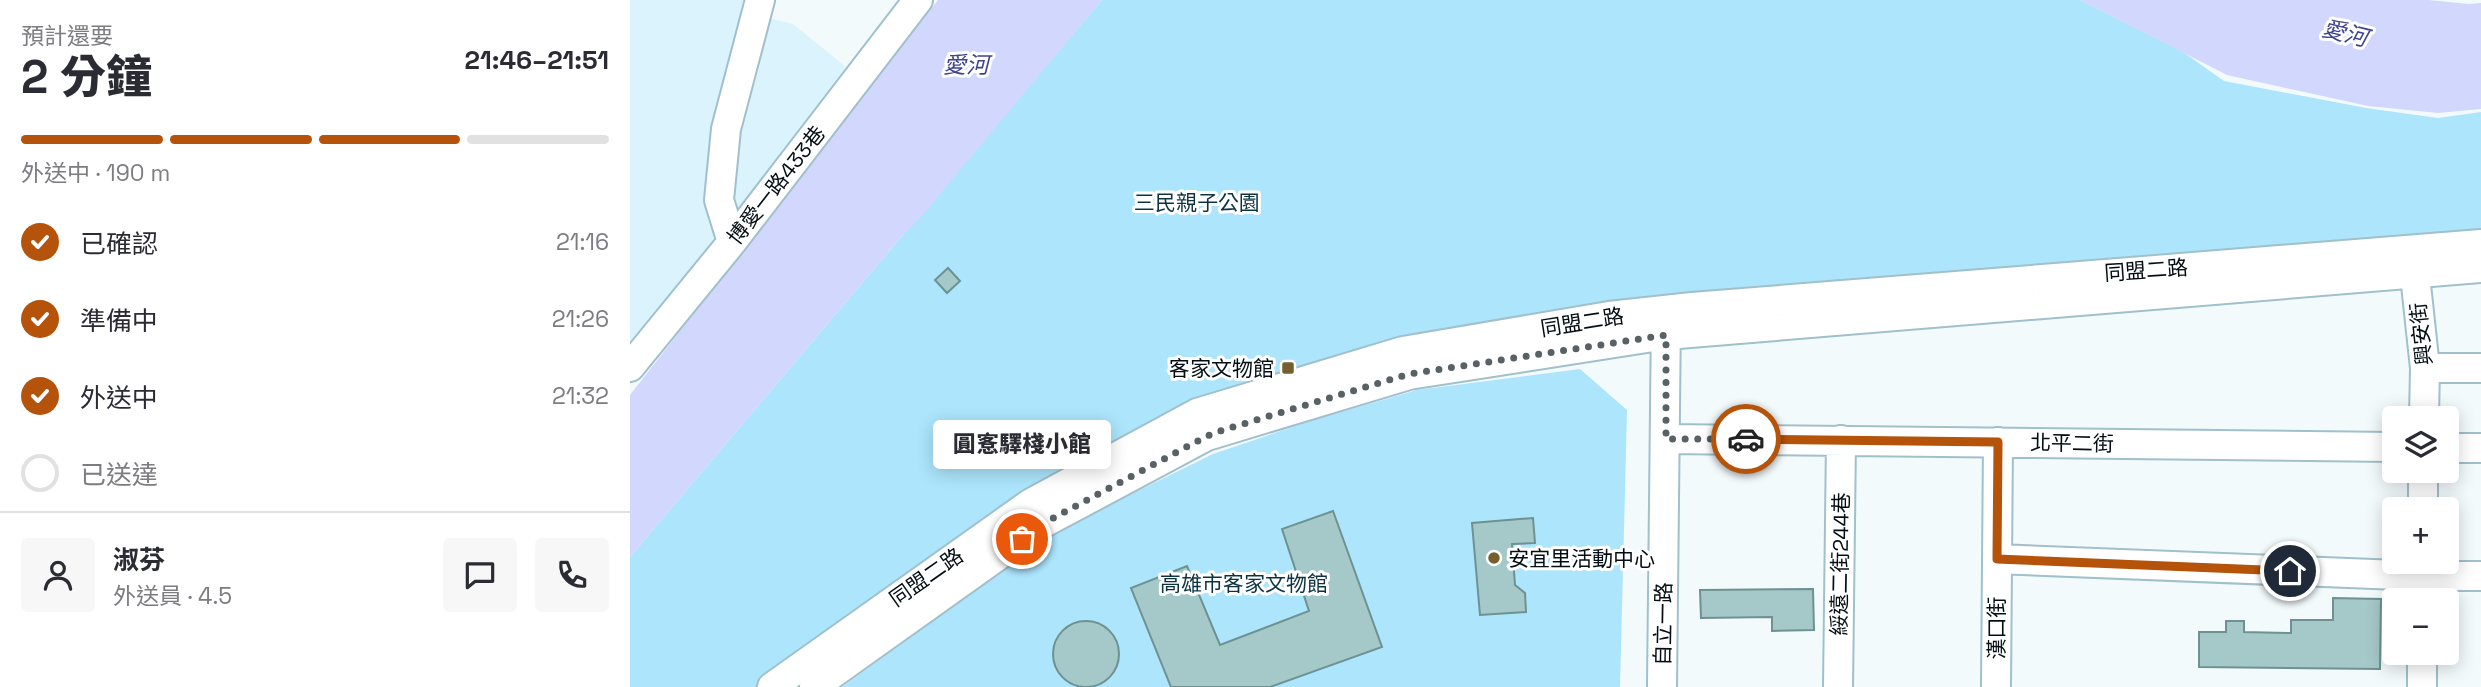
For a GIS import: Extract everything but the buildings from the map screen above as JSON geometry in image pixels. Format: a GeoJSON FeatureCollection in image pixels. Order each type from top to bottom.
{"type":"FeatureCollection","features":[{"type":"Feature","properties":{"kind":"street"},"geometry":{"type":"LineString","coordinates":[[732,242],[719,200],[726,130],[760,0]]}},
{"type":"Feature","properties":{"kind":"street","name":"博愛一路433巷"},"geometry":{"type":"LineString","coordinates":[[630,367],[732,242],[918,0]]}},
{"type":"Feature","properties":{"kind":"street","name":"同盟二路"},"geometry":{"type":"LineString","coordinates":[[2414,262],[2481,244]]}},
{"type":"Feature","properties":{"kind":"street","name":"同盟二路"},"geometry":{"type":"LineString","coordinates":[[772,687],[1031,503],[1202,424],[1409,374],[1666,322],[2414,262],[2481,268]]}},
{"type":"Feature","properties":{"kind":"street","name":"興安街"},"geometry":{"type":"LineString","coordinates":[[2414,262],[2425,368],[2424,406]]}},
{"type":"Feature","properties":{"kind":"street","name":"自立一路"},"geometry":{"type":"LineString","coordinates":[[1662,687],[1666,322]]}},
{"type":"Feature","properties":{"kind":"street"},"geometry":{"type":"LineString","coordinates":[[2425,368],[2481,368]]}},
{"type":"Feature","properties":{"kind":"street","name":"同盟二路"},"geometry":{"type":"LineString","coordinates":[[814,687],[1044,523],[1202,424]]}},
{"type":"Feature","properties":{"kind":"street","name":"北平二街"},"geometry":{"type":"LineString","coordinates":[[1666,439],[2382,447]]}},
{"type":"Feature","properties":{"kind":"street","name":"綏遠二街244巷"},"geometry":{"type":"LineString","coordinates":[[1838,687],[1841,440]]}},
{"type":"Feature","properties":{"kind":"street","name":"漢口街"},"geometry":{"type":"LineString","coordinates":[[1996,687],[1998,442]]}},
{"type":"Feature","properties":{"kind":"street"},"geometry":{"type":"LineString","coordinates":[[2459,448],[2481,448]]}},
{"type":"Feature","properties":{"kind":"street"},"geometry":{"type":"LineString","coordinates":[[1997,559],[2423,579],[2481,576]]}},
{"type":"Feature","properties":{"kind":"street"},"geometry":{"type":"LineString","coordinates":[[2422,665],[2422,687]]}},
{"type":"Feature","properties":{"kind":"shaded area"},"geometry":{"type":"Polygon","coordinates":[[[630,0],[772,0],[768,18],[793,24],[846,67],[630,350],[630,0]]]}},
{"type":"Feature","properties":{"kind":"green space","name":"三民親子公園"},"geometry":{"type":"Polygon","coordinates":[[[1102,0],[2080,0],[2183,52],[2224,81],[2366,108],[2438,118],[2481,112],[2481,240],[1855,294],[1197,413],[776,687],[630,687],[630,557],[1102,0]]]}},
{"type":"Feature","properties":{"kind":"green space","name":"高雄市客家文物館"},"geometry":{"type":"Polygon","coordinates":[[[1580,369],[1627,410],[1620,687],[842,687],[1064,527],[1213,454],[1307,422],[1417,390],[1580,369]]]}},
{"type":"Feature","properties":{"kind":"water","name":"愛河"},"geometry":{"type":"Polygon","coordinates":[[[938,0],[1102,0],[630,557],[630,395],[938,0]]]}},
{"type":"Feature","properties":{"kind":"water","name":"愛河"},"geometry":{"type":"Polygon","coordinates":[[[2080,0],[2428,0],[2481,3],[2481,109],[2438,113],[2368,106],[2227,75],[2080,0]]]}},
{"type":"Feature","properties":{"kind":"way so far"},"geometry":{"type":"LineString","coordinates":[[1022,539],[1044,523],[1207,436],[1409,374],[1610,342],[1666,335],[1666,439],[1746,439]]}},
{"type":"Feature","properties":{"kind":"place","name":"客家文物館"},"geometry":{"type":"Point","coordinates":[1288,368]}},
{"type":"Feature","properties":{"kind":"place","name":"圓愙驛棧小館"},"geometry":{"type":"Point","coordinates":[1022,539]}},
{"type":"Feature","properties":{"kind":"place","name":"安宜里活動中心"},"geometry":{"type":"Point","coordinates":[1494,558]}},
{"type":"Feature","properties":{"kind":"route"},"geometry":{"type":"LineString","coordinates":[[1746,439],[1998,442],[1997,559],[2290,571]]}}]}
